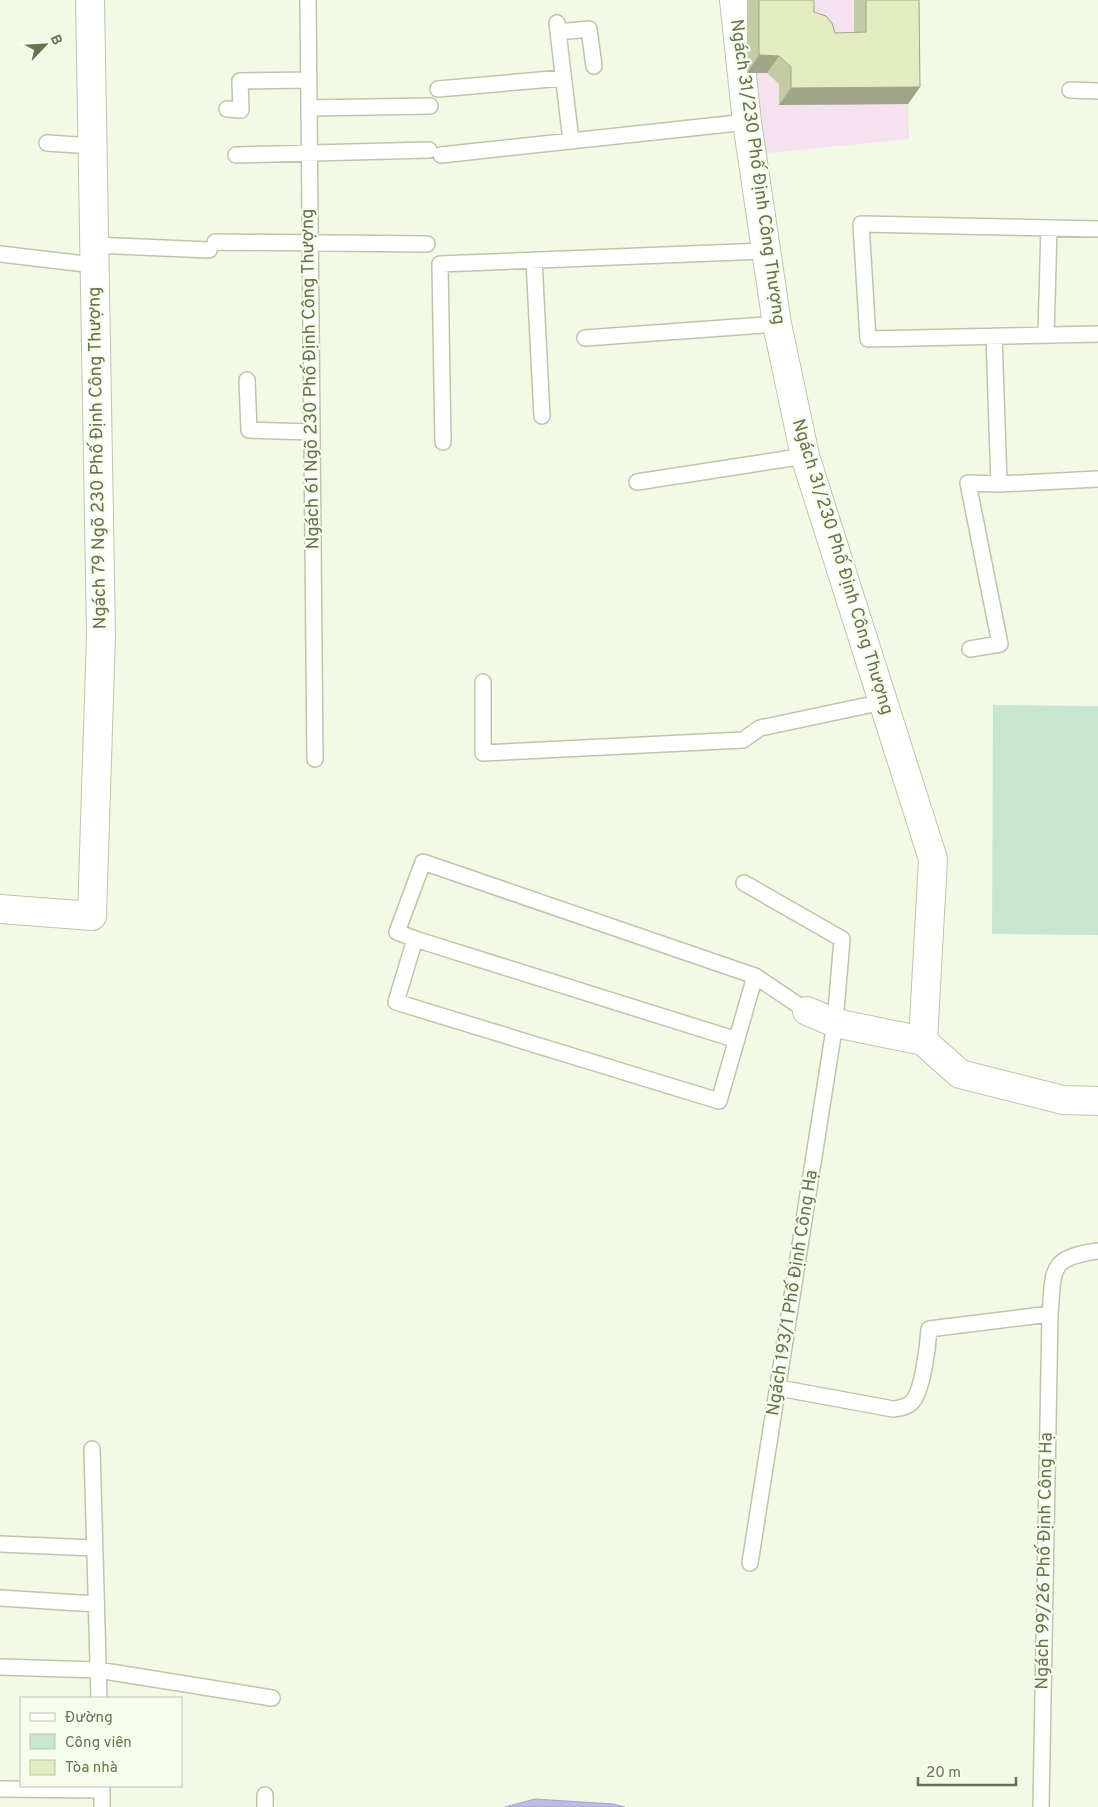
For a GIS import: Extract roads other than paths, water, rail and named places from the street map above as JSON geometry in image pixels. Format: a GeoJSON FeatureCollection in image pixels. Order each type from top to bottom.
{"type":"FeatureCollection","features":[{"type":"Feature","properties":{"kind":"street","name":"Ngách 79 Ngõ 230 Phố Định Công Thượng"},"geometry":{"type":"LineString","coordinates":[[0,909],[92,916],[101,635],[90,0]]}},
{"type":"Feature","properties":{"kind":"street","name":"Ngách 31/230 Phố Định Công Thượng"},"geometry":{"type":"LineString","coordinates":[[734,0],[747,122],[777,324],[805,456],[934,859],[923,1041]]}},
{"type":"Feature","properties":{"kind":"street"},"geometry":{"type":"LineString","coordinates":[[807,1011],[836,1023],[923,1041],[960,1074],[1064,1100],[1098,1101]]}},
{"type":"Feature","properties":{"kind":"lane","name":"Ngách 61 Ngõ 230 Phố Định Công Thượng"},"geometry":{"type":"LineString","coordinates":[[308,0],[315,759]]}},
{"type":"Feature","properties":{"kind":"lane"},"geometry":{"type":"LineString","coordinates":[[571,141],[558,27],[589,28],[594,66]]}},
{"type":"Feature","properties":{"kind":"lane"},"geometry":{"type":"LineString","coordinates":[[438,89],[563,78]]}},
{"type":"Feature","properties":{"kind":"lane"},"geometry":{"type":"LineString","coordinates":[[227,109],[241,110],[240,81],[309,80]]}},
{"type":"Feature","properties":{"kind":"lane"},"geometry":{"type":"LineString","coordinates":[[1070,90],[1098,91]]}},
{"type":"Feature","properties":{"kind":"lane"},"geometry":{"type":"LineString","coordinates":[[309,108],[430,106]]}},
{"type":"Feature","properties":{"kind":"lane"},"geometry":{"type":"LineString","coordinates":[[236,154],[435,152],[571,141],[747,122]]}},
{"type":"Feature","properties":{"kind":"lane"},"geometry":{"type":"LineString","coordinates":[[47,143],[92,146]]}},
{"type":"Feature","properties":{"kind":"lane"},"geometry":{"type":"LineString","coordinates":[[1098,230],[861,224],[868,339],[1098,334]]}},
{"type":"Feature","properties":{"kind":"lane"},"geometry":{"type":"LineString","coordinates":[[1046,334],[1049,228]]}},
{"type":"Feature","properties":{"kind":"lane"},"geometry":{"type":"LineString","coordinates":[[0,254],[94,255],[212,246],[309,243],[427,244]]}},
{"type":"Feature","properties":{"kind":"lane"},"geometry":{"type":"LineString","coordinates":[[443,442],[440,264],[766,251]]}},
{"type":"Feature","properties":{"kind":"lane"},"geometry":{"type":"LineString","coordinates":[[534,260],[542,416]]}},
{"type":"Feature","properties":{"kind":"lane"},"geometry":{"type":"LineString","coordinates":[[585,338],[777,324]]}},
{"type":"Feature","properties":{"kind":"lane"},"geometry":{"type":"LineString","coordinates":[[994,336],[999,484]]}},
{"type":"Feature","properties":{"kind":"lane"},"geometry":{"type":"LineString","coordinates":[[247,380],[249,430],[311,432]]}},
{"type":"Feature","properties":{"kind":"lane"},"geometry":{"type":"LineString","coordinates":[[637,482],[805,456]]}},
{"type":"Feature","properties":{"kind":"lane"},"geometry":{"type":"LineString","coordinates":[[970,648],[1000,644],[968,483],[999,484],[1098,479]]}},
{"type":"Feature","properties":{"kind":"lane"},"geometry":{"type":"LineString","coordinates":[[484,682],[483,753],[743,740],[760,728],[883,702]]}},
{"type":"Feature","properties":{"kind":"lane"},"geometry":{"type":"LineString","coordinates":[[737,1040],[397,932],[423,862],[755,976],[807,1011]]}},
{"type":"Feature","properties":{"kind":"lane","name":"Ngách 193/1 Phố Định Công Hạ"},"geometry":{"type":"LineString","coordinates":[[744,884],[842,939],[836,1023],[750,1563]]}},
{"type":"Feature","properties":{"kind":"lane"},"geometry":{"type":"LineString","coordinates":[[415,939],[396,1002],[719,1101],[755,976]]}},
{"type":"Feature","properties":{"kind":"lane","name":"Ngách 99/26 Phố Định Công Hạ"},"geometry":{"type":"LineString","coordinates":[[1041,1807],[1050,1314],[1057,1267],[1070,1256],[1098,1250]]}},
{"type":"Feature","properties":{"kind":"lane"},"geometry":{"type":"LineString","coordinates":[[779,1388],[893,1409],[903,1408],[912,1402],[917,1394],[925,1362],[929,1328],[1050,1314]]}},
{"type":"Feature","properties":{"kind":"lane"},"geometry":{"type":"LineString","coordinates":[[92,1449],[99,1697]]}},
{"type":"Feature","properties":{"kind":"lane"},"geometry":{"type":"LineString","coordinates":[[0,1544],[94,1548]]}},
{"type":"Feature","properties":{"kind":"lane"},"geometry":{"type":"LineString","coordinates":[[0,1598],[96,1604]]}},
{"type":"Feature","properties":{"kind":"lane"},"geometry":{"type":"LineString","coordinates":[[0,1667],[98,1670],[272,1698]]}},
{"type":"Feature","properties":{"kind":"lane"},"geometry":{"type":"LineString","coordinates":[[0,1789],[102,1788],[102,1807]]}},
{"type":"Feature","properties":{"kind":"water"},"geometry":{"type":"Polygon","coordinates":[[[535,1799],[613,1804],[625,1807],[505,1807],[535,1799]]]}}]}
